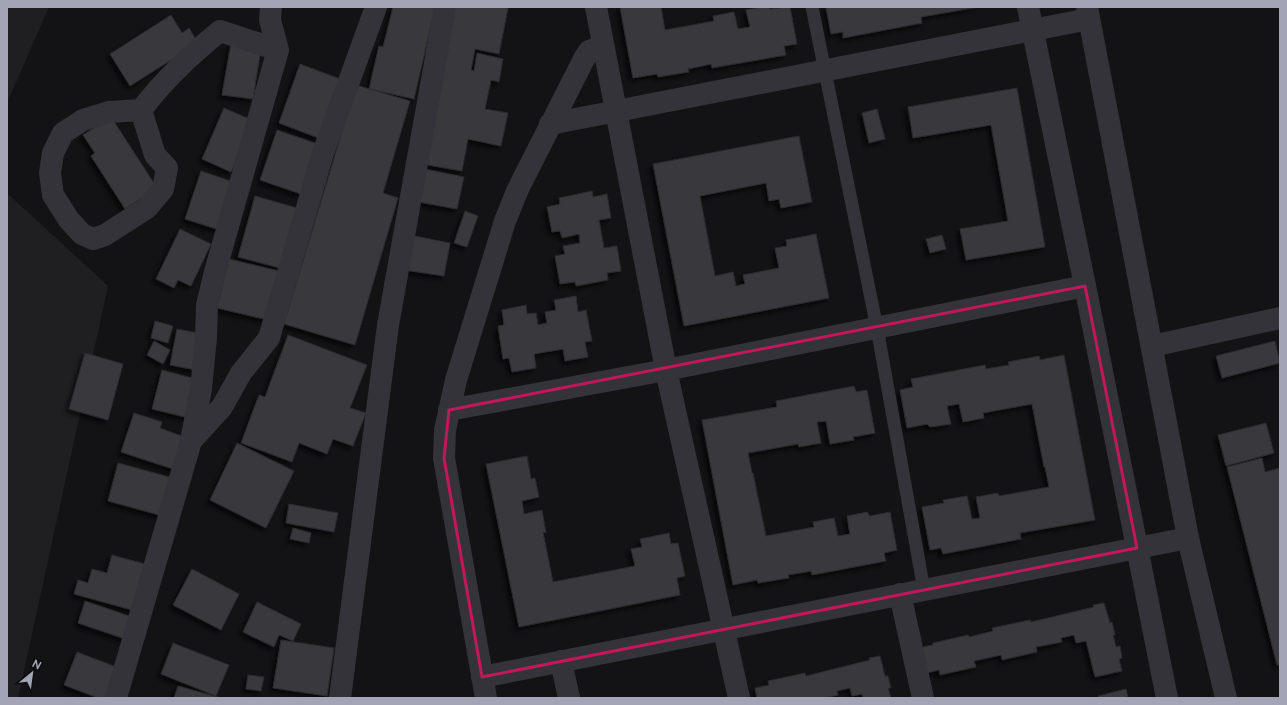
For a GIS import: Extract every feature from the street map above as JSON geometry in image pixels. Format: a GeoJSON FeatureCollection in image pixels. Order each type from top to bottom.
{"type":"FeatureCollection","features":[{"type":"Feature","properties":{"kind":"street"},"geometry":{"type":"LineString","coordinates":[[116,698],[191,441],[201,389],[206,338],[207,305],[214,272],[278,50],[270,20],[271,7]]}},
{"type":"Feature","properties":{"kind":"street"},"geometry":{"type":"LineString","coordinates":[[191,441],[222,407],[241,373],[269,338],[323,153],[376,7]]}},
{"type":"Feature","properties":{"kind":"street"},"geometry":{"type":"LineString","coordinates":[[340,698],[388,325],[445,7]]}},
{"type":"Feature","properties":{"kind":"street"},"geometry":{"type":"LineString","coordinates":[[596,7],[602,46],[617,111],[666,370],[740,698]]}},
{"type":"Feature","properties":{"kind":"street"},"geometry":{"type":"LineString","coordinates":[[1028,7],[1167,698]]}},
{"type":"Feature","properties":{"kind":"street"},"geometry":{"type":"LineString","coordinates":[[550,124],[1032,30],[1088,13],[1188,538],[1226,698]]}},
{"type":"Feature","properties":{"kind":"street"},"geometry":{"type":"LineString","coordinates":[[141,110],[155,155],[167,168],[163,189],[147,208],[105,236],[93,239],[82,234],[69,220],[53,195],[50,173],[53,153],[63,133],[83,120],[109,112],[141,110],[159,87],[194,52],[220,31],[278,50]]}},
{"type":"Feature","properties":{"kind":"street"},"geometry":{"type":"LineString","coordinates":[[486,698],[444,458],[445,430],[456,380],[505,221],[518,189],[587,54],[602,46]]}},
{"type":"Feature","properties":{"kind":"street"},"geometry":{"type":"LineString","coordinates":[[449,410],[666,370],[1085,286]]}},
{"type":"Feature","properties":{"kind":"street"},"geometry":{"type":"LineString","coordinates":[[1152,346],[1280,318]]}},
{"type":"Feature","properties":{"kind":"street"},"geometry":{"type":"LineString","coordinates":[[482,677],[1188,538]]}},
{"type":"Feature","properties":{"kind":"street"},"geometry":{"type":"LineString","coordinates":[[900,594],[923,698]]}},
{"type":"Feature","properties":{"kind":"street"},"geometry":{"type":"LineString","coordinates":[[561,661],[569,698]]}},
{"type":"Feature","properties":{"kind":"lane"},"geometry":{"type":"LineString","coordinates":[[812,7],[877,328],[924,590]]}},
{"type":"Feature","properties":{"kind":"highlighted area"},"geometry":{"type":"Polygon","coordinates":[[[1085,286],[1137,548],[482,677],[444,458],[449,410],[1085,286]]]}},
{"type":"Feature","properties":{"kind":"shaded area"},"geometry":{"type":"Polygon","coordinates":[[[7,7],[49,7],[7,103],[7,7]]]}},
{"type":"Feature","properties":{"kind":"shaded area"},"geometry":{"type":"Polygon","coordinates":[[[7,193],[108,286],[18,698],[7,698],[7,193]]]}},
{"type":"Feature","properties":{"kind":"building"},"geometry":{"type":"Polygon","coordinates":[[[393,7],[435,8],[414,99],[369,89],[379,46],[383,47],[393,7]]]}},
{"type":"Feature","properties":{"kind":"building"},"geometry":{"type":"Polygon","coordinates":[[[451,7],[508,8],[499,54],[475,49],[471,70],[474,71],[477,53],[503,59],[499,82],[491,80],[485,109],[508,113],[501,146],[468,139],[462,171],[422,164],[451,7]]]}},
{"type":"Feature","properties":{"kind":"building"},"geometry":{"type":"Polygon","coordinates":[[[620,7],[661,7],[665,30],[714,21],[713,16],[734,12],[738,29],[750,27],[746,10],[762,7],[768,7],[770,9],[790,7],[797,44],[784,46],[786,55],[712,68],[711,64],[688,69],[689,72],[658,77],[657,74],[633,78],[620,7]]]}},
{"type":"Feature","properties":{"kind":"building"},"geometry":{"type":"Polygon","coordinates":[[[826,7],[978,7],[921,17],[922,23],[843,38],[843,32],[831,34],[826,7]]]}},
{"type":"Feature","properties":{"kind":"building"},"geometry":{"type":"Polygon","coordinates":[[[171,15],[182,33],[189,28],[198,43],[130,86],[110,54],[171,15]]]}},
{"type":"Feature","properties":{"kind":"building"},"geometry":{"type":"Polygon","coordinates":[[[231,43],[261,48],[253,99],[222,95],[231,43]]]}},
{"type":"Feature","properties":{"kind":"building"},"geometry":{"type":"Polygon","coordinates":[[[300,64],[343,80],[321,139],[279,123],[300,64]]]}},
{"type":"Feature","properties":{"kind":"building"},"geometry":{"type":"Polygon","coordinates":[[[356,85],[410,101],[383,193],[398,198],[355,345],[284,324],[356,85]]]}},
{"type":"Feature","properties":{"kind":"building"},"geometry":{"type":"Polygon","coordinates":[[[1017,88],[1045,247],[966,260],[960,229],[1008,221],[991,125],[913,138],[908,107],[1017,88]]]}},
{"type":"Feature","properties":{"kind":"building"},"geometry":{"type":"Polygon","coordinates":[[[224,108],[254,121],[231,172],[202,159],[224,108]]]}},
{"type":"Feature","properties":{"kind":"building"},"geometry":{"type":"Polygon","coordinates":[[[877,109],[885,139],[869,143],[862,113],[877,109]]]}},
{"type":"Feature","properties":{"kind":"building"},"geometry":{"type":"Polygon","coordinates":[[[111,117],[157,188],[125,209],[91,156],[95,153],[83,135],[111,117]]]}},
{"type":"Feature","properties":{"kind":"building"},"geometry":{"type":"Polygon","coordinates":[[[277,130],[318,144],[301,194],[260,180],[277,130]]]}},
{"type":"Feature","properties":{"kind":"building"},"geometry":{"type":"Polygon","coordinates":[[[799,136],[812,202],[781,208],[779,199],[769,201],[766,183],[700,196],[715,276],[733,272],[736,286],[745,284],[743,275],[779,268],[775,248],[787,246],[786,240],[816,234],[829,298],[684,326],[653,164],[799,136]]]}},
{"type":"Feature","properties":{"kind":"building"},"geometry":{"type":"Polygon","coordinates":[[[420,168],[464,177],[457,209],[413,201],[420,168]]]}},
{"type":"Feature","properties":{"kind":"building"},"geometry":{"type":"Polygon","coordinates":[[[201,171],[242,185],[226,232],[185,219],[201,171]]]}},
{"type":"Feature","properties":{"kind":"building"},"geometry":{"type":"Polygon","coordinates":[[[592,191],[593,197],[607,194],[611,218],[599,220],[604,248],[617,246],[621,271],[607,273],[608,280],[576,286],[575,282],[560,284],[555,256],[565,254],[563,246],[580,243],[579,234],[562,238],[560,231],[552,232],[547,207],[560,204],[559,198],[592,191]]]}},
{"type":"Feature","properties":{"kind":"building"},"geometry":{"type":"Polygon","coordinates":[[[255,196],[297,208],[280,268],[238,257],[255,196]]]}},
{"type":"Feature","properties":{"kind":"building"},"geometry":{"type":"Polygon","coordinates":[[[465,211],[478,216],[467,247],[454,243],[465,211]]]}},
{"type":"Feature","properties":{"kind":"building"},"geometry":{"type":"Polygon","coordinates":[[[180,229],[211,244],[191,286],[178,280],[174,288],[156,279],[180,229]]]}},
{"type":"Feature","properties":{"kind":"building"},"geometry":{"type":"Polygon","coordinates":[[[410,235],[450,243],[444,276],[404,270],[410,235]]]}},
{"type":"Feature","properties":{"kind":"building"},"geometry":{"type":"Polygon","coordinates":[[[942,235],[946,249],[930,253],[926,239],[942,235]]]}},
{"type":"Feature","properties":{"kind":"building"},"geometry":{"type":"Polygon","coordinates":[[[229,259],[279,271],[268,320],[217,308],[229,259]]]}},
{"type":"Feature","properties":{"kind":"building"},"geometry":{"type":"Polygon","coordinates":[[[576,296],[578,312],[586,310],[592,341],[585,342],[588,357],[565,361],[563,349],[534,354],[536,368],[512,372],[509,358],[503,359],[498,326],[504,325],[502,310],[526,305],[527,314],[536,313],[538,325],[547,323],[545,312],[556,310],[554,300],[576,296]]]}},
{"type":"Feature","properties":{"kind":"building"},"geometry":{"type":"Polygon","coordinates":[[[155,321],[173,326],[168,343],[151,338],[155,321]]]}},
{"type":"Feature","properties":{"kind":"building"},"geometry":{"type":"Polygon","coordinates":[[[177,329],[203,334],[196,370],[170,365],[177,329]]]}},
{"type":"Feature","properties":{"kind":"building"},"geometry":{"type":"Polygon","coordinates":[[[288,335],[367,365],[350,408],[366,413],[353,446],[333,439],[327,454],[299,443],[292,462],[241,443],[259,395],[265,397],[288,335]]]}},
{"type":"Feature","properties":{"kind":"building"},"geometry":{"type":"Polygon","coordinates":[[[154,341],[170,350],[163,364],[147,355],[154,341]]]}},
{"type":"Feature","properties":{"kind":"building"},"geometry":{"type":"Polygon","coordinates":[[[1275,341],[1280,363],[1222,378],[1216,356],[1275,341]]]}},
{"type":"Feature","properties":{"kind":"building"},"geometry":{"type":"Polygon","coordinates":[[[85,353],[123,364],[108,420],[69,409],[85,353]]]}},
{"type":"Feature","properties":{"kind":"building"},"geometry":{"type":"Polygon","coordinates":[[[1064,355],[1095,520],[1020,533],[1021,539],[943,554],[941,548],[930,550],[922,507],[944,503],[943,500],[967,496],[972,519],[980,518],[976,497],[998,493],[999,496],[1049,487],[1032,404],[983,413],[984,418],[963,422],[959,404],[947,406],[951,424],[930,427],[927,424],[907,428],[900,390],[913,387],[911,379],[985,365],[986,369],[1009,365],[1008,362],[1039,356],[1040,360],[1064,355]]]}},
{"type":"Feature","properties":{"kind":"building"},"geometry":{"type":"Polygon","coordinates":[[[162,370],[199,380],[189,418],[152,409],[162,370]]]}},
{"type":"Feature","properties":{"kind":"building"},"geometry":{"type":"Polygon","coordinates":[[[854,386],[856,392],[867,390],[875,433],[853,437],[854,440],[830,444],[826,421],[817,422],[821,443],[799,447],[798,444],[748,453],[766,536],[814,527],[813,522],[834,518],[838,536],[850,534],[847,516],[867,512],[870,516],[890,512],[897,550],[884,553],[886,561],[812,575],[811,571],[788,575],[789,578],[758,583],[757,580],[733,585],[702,420],[777,407],[776,401],[854,386]]]}},
{"type":"Feature","properties":{"kind":"building"},"geometry":{"type":"Polygon","coordinates":[[[134,413],[162,422],[160,428],[187,438],[176,470],[121,452],[134,413]]]}},
{"type":"Feature","properties":{"kind":"building"},"geometry":{"type":"Polygon","coordinates":[[[1266,423],[1274,453],[1226,466],[1218,435],[1266,423]]]}},
{"type":"Feature","properties":{"kind":"building"},"geometry":{"type":"Polygon","coordinates":[[[237,443],[294,471],[266,528],[210,500],[237,443]]]}},
{"type":"Feature","properties":{"kind":"building"},"geometry":{"type":"Polygon","coordinates":[[[527,456],[531,479],[535,478],[539,497],[522,501],[524,514],[542,510],[546,533],[543,532],[553,582],[635,566],[631,549],[642,547],[640,539],[669,533],[671,544],[678,543],[685,576],[677,578],[680,595],[519,627],[486,464],[527,456]]]}},
{"type":"Feature","properties":{"kind":"building"},"geometry":{"type":"Polygon","coordinates":[[[1262,458],[1265,472],[1280,468],[1280,665],[1277,665],[1227,467],[1262,458]]]}},
{"type":"Feature","properties":{"kind":"building"},"geometry":{"type":"Polygon","coordinates":[[[118,463],[173,478],[163,516],[108,501],[118,463]]]}},
{"type":"Feature","properties":{"kind":"building"},"geometry":{"type":"Polygon","coordinates":[[[289,504],[338,513],[334,532],[286,523],[289,504]]]}},
{"type":"Feature","properties":{"kind":"building"},"geometry":{"type":"Polygon","coordinates":[[[293,528],[311,533],[309,543],[290,539],[293,528]]]}},
{"type":"Feature","properties":{"kind":"building"},"geometry":{"type":"Polygon","coordinates":[[[112,555],[145,564],[132,610],[74,594],[78,580],[88,583],[92,569],[107,573],[112,555]]]}},
{"type":"Feature","properties":{"kind":"building"},"geometry":{"type":"Polygon","coordinates":[[[192,569],[239,594],[221,630],[173,605],[192,569]]]}},
{"type":"Feature","properties":{"kind":"building"},"geometry":{"type":"Polygon","coordinates":[[[85,601],[132,617],[125,639],[78,623],[85,601]]]}},
{"type":"Feature","properties":{"kind":"building"},"geometry":{"type":"Polygon","coordinates":[[[257,602],[301,624],[293,641],[279,635],[274,647],[243,632],[257,602]]]}},
{"type":"Feature","properties":{"kind":"building"},"geometry":{"type":"Polygon","coordinates":[[[1104,603],[1110,623],[1112,622],[1116,647],[1120,646],[1122,658],[1119,659],[1122,671],[1095,677],[1086,641],[1076,643],[1074,635],[1061,638],[1062,642],[1036,647],[1037,652],[1002,660],[1001,655],[974,661],[976,667],[940,675],[939,670],[927,673],[922,647],[968,635],[969,637],[993,631],[992,628],[1030,620],[1031,622],[1094,607],[1093,605],[1104,603]]]}},
{"type":"Feature","properties":{"kind":"building"},"geometry":{"type":"Polygon","coordinates":[[[281,640],[334,648],[327,696],[273,688],[281,640]]]}},
{"type":"Feature","properties":{"kind":"building"},"geometry":{"type":"Polygon","coordinates":[[[173,643],[229,665],[216,696],[161,674],[173,643]]]}},
{"type":"Feature","properties":{"kind":"building"},"geometry":{"type":"Polygon","coordinates":[[[77,652],[119,668],[108,698],[98,698],[64,685],[77,652]]]}},
{"type":"Feature","properties":{"kind":"building"},"geometry":{"type":"Polygon","coordinates":[[[880,656],[885,676],[888,676],[891,688],[888,688],[891,698],[863,698],[862,694],[852,696],[850,688],[837,691],[838,695],[825,698],[757,698],[755,688],[769,685],[768,681],[805,673],[806,676],[870,660],[869,658],[880,656]]]}},
{"type":"Feature","properties":{"kind":"building"},"geometry":{"type":"Polygon","coordinates":[[[248,675],[264,677],[261,691],[246,689],[248,675]]]}},
{"type":"Feature","properties":{"kind":"building"},"geometry":{"type":"Polygon","coordinates":[[[178,686],[221,698],[174,698],[178,686]]]}},
{"type":"Feature","properties":{"kind":"building"},"geometry":{"type":"Polygon","coordinates":[[[1126,689],[1128,698],[1099,698],[1098,696],[1126,689]]]}}]}
